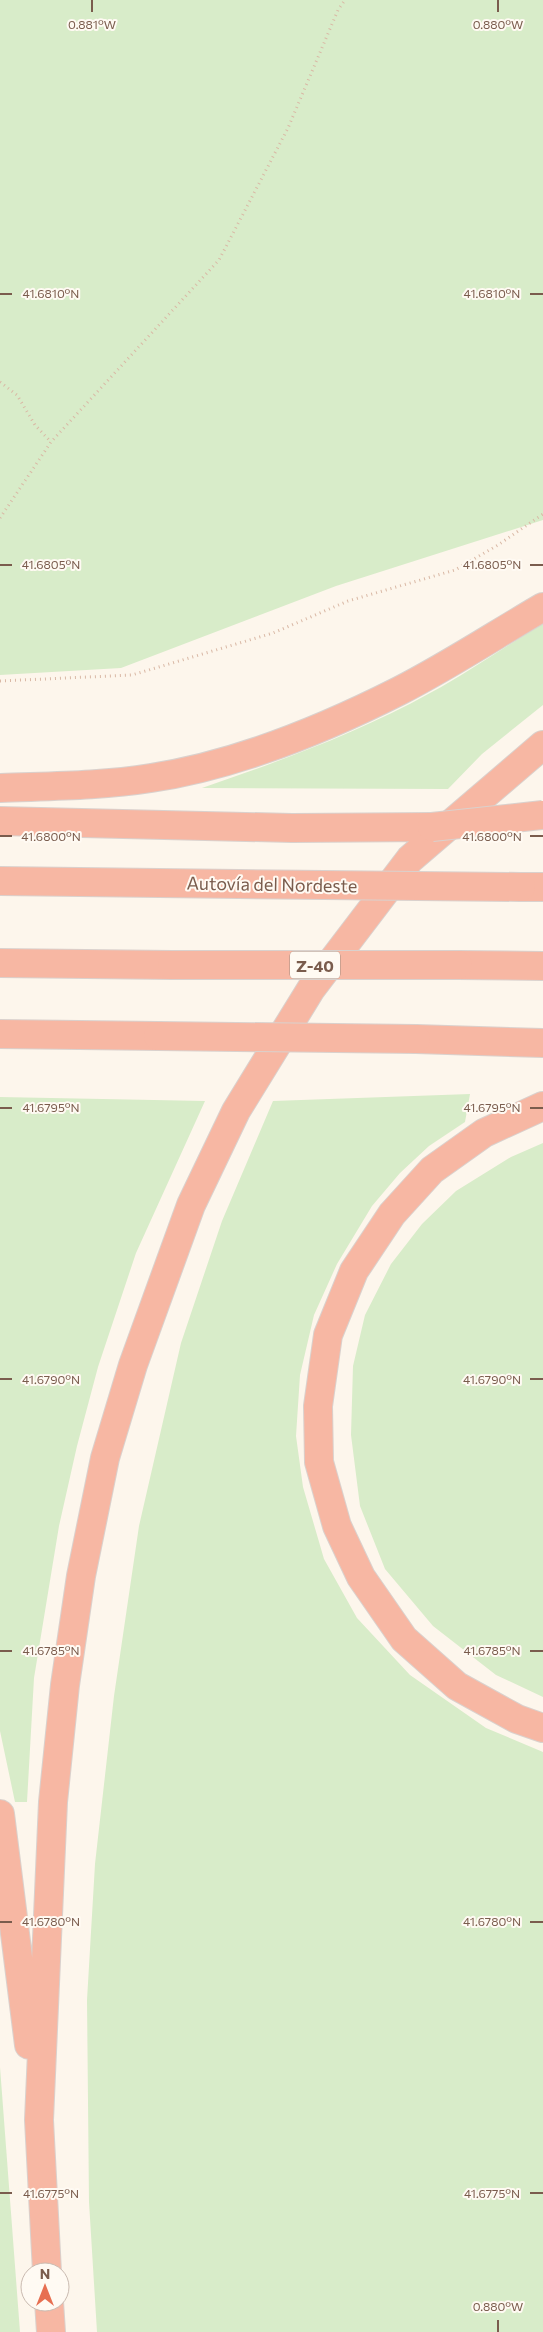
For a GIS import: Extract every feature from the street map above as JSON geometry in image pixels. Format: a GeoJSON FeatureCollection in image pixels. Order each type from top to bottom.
{"type":"FeatureCollection","features":[{"type":"Feature","properties":{"kind":"highway"},"geometry":{"type":"LineString","coordinates":[[0,788],[87,785],[151,778],[226,762],[309,732],[400,690],[543,607]]}},
{"type":"Feature","properties":{"kind":"highway"},"geometry":{"type":"LineString","coordinates":[[39,2120],[52,1802],[65,1685],[81,1576],[106,1458],[133,1365],[191,1205],[236,1110],[311,990],[410,859],[543,745]]}},
{"type":"Feature","properties":{"kind":"highway"},"geometry":{"type":"LineString","coordinates":[[432,827],[543,815]]}},
{"type":"Feature","properties":{"kind":"highway"},"geometry":{"type":"LineString","coordinates":[[0,821],[292,828],[432,827],[543,830]]}},
{"type":"Feature","properties":{"kind":"highway","name":"Autovía del Nordeste"},"geometry":{"type":"LineString","coordinates":[[0,881],[532,887]]}},
{"type":"Feature","properties":{"kind":"highway","name":"Z-40"},"geometry":{"type":"LineString","coordinates":[[0,963],[543,966]]}},
{"type":"Feature","properties":{"kind":"highway"},"geometry":{"type":"LineString","coordinates":[[0,1034],[416,1039],[543,1043]]}},
{"type":"Feature","properties":{"kind":"highway"},"geometry":{"type":"LineString","coordinates":[[543,1106],[484,1133],[432,1170],[392,1214],[354,1271],[328,1335],[318,1406],[320,1462],[336,1526],[361,1577],[398,1631],[404,1639],[457,1686],[517,1720],[543,1728]]}},
{"type":"Feature","properties":{"kind":"highway"},"geometry":{"type":"LineString","coordinates":[[0,1814],[39,2120],[46,2262]]}},
{"type":"Feature","properties":{"kind":"highway"},"geometry":{"type":"LineString","coordinates":[[50,2312],[52,2332]]}},
{"type":"Feature","properties":{"kind":"path"},"geometry":{"type":"LineString","coordinates":[[0,518],[51,442],[219,260],[288,128],[338,10],[345,0]]}},
{"type":"Feature","properties":{"kind":"path"},"geometry":{"type":"LineString","coordinates":[[0,382],[17,395],[36,425],[51,442]]}},
{"type":"Feature","properties":{"kind":"path"},"geometry":{"type":"LineString","coordinates":[[0,681],[132,675],[273,634],[348,601],[455,570],[498,545],[543,514]]}},
{"type":"Feature","properties":{"kind":"green space"},"geometry":{"type":"Polygon","coordinates":[[[0,0],[543,0],[543,520],[336,586],[121,668],[0,675],[0,0]]]}},
{"type":"Feature","properties":{"kind":"green space"},"geometry":{"type":"Polygon","coordinates":[[[543,624],[543,705],[482,754],[448,789],[202,788],[289,757],[375,721],[444,685],[543,624]]]}},
{"type":"Feature","properties":{"kind":"green space"},"geometry":{"type":"Polygon","coordinates":[[[470,1094],[465,1122],[429,1146],[400,1173],[372,1206],[337,1264],[314,1315],[300,1375],[296,1436],[303,1487],[324,1559],[357,1618],[410,1675],[486,1728],[543,1752],[543,2332],[97,2332],[89,2202],[87,2000],[95,1864],[114,1696],[139,1526],[181,1343],[222,1221],[273,1101],[470,1094]]]}},
{"type":"Feature","properties":{"kind":"green space"},"geometry":{"type":"Polygon","coordinates":[[[0,1097],[205,1101],[136,1253],[98,1367],[77,1446],[59,1526],[34,1678],[27,1802],[15,1802],[0,1731],[0,1097]]]}},
{"type":"Feature","properties":{"kind":"green space"},"geometry":{"type":"Polygon","coordinates":[[[543,1143],[543,1697],[496,1675],[433,1626],[385,1569],[360,1506],[351,1435],[353,1366],[365,1315],[391,1264],[422,1224],[456,1191],[511,1157],[543,1143]]]}},
{"type":"Feature","properties":{"kind":"green space"},"geometry":{"type":"Polygon","coordinates":[[[0,2067],[20,2332],[0,2332],[0,2067]]]}}]}
